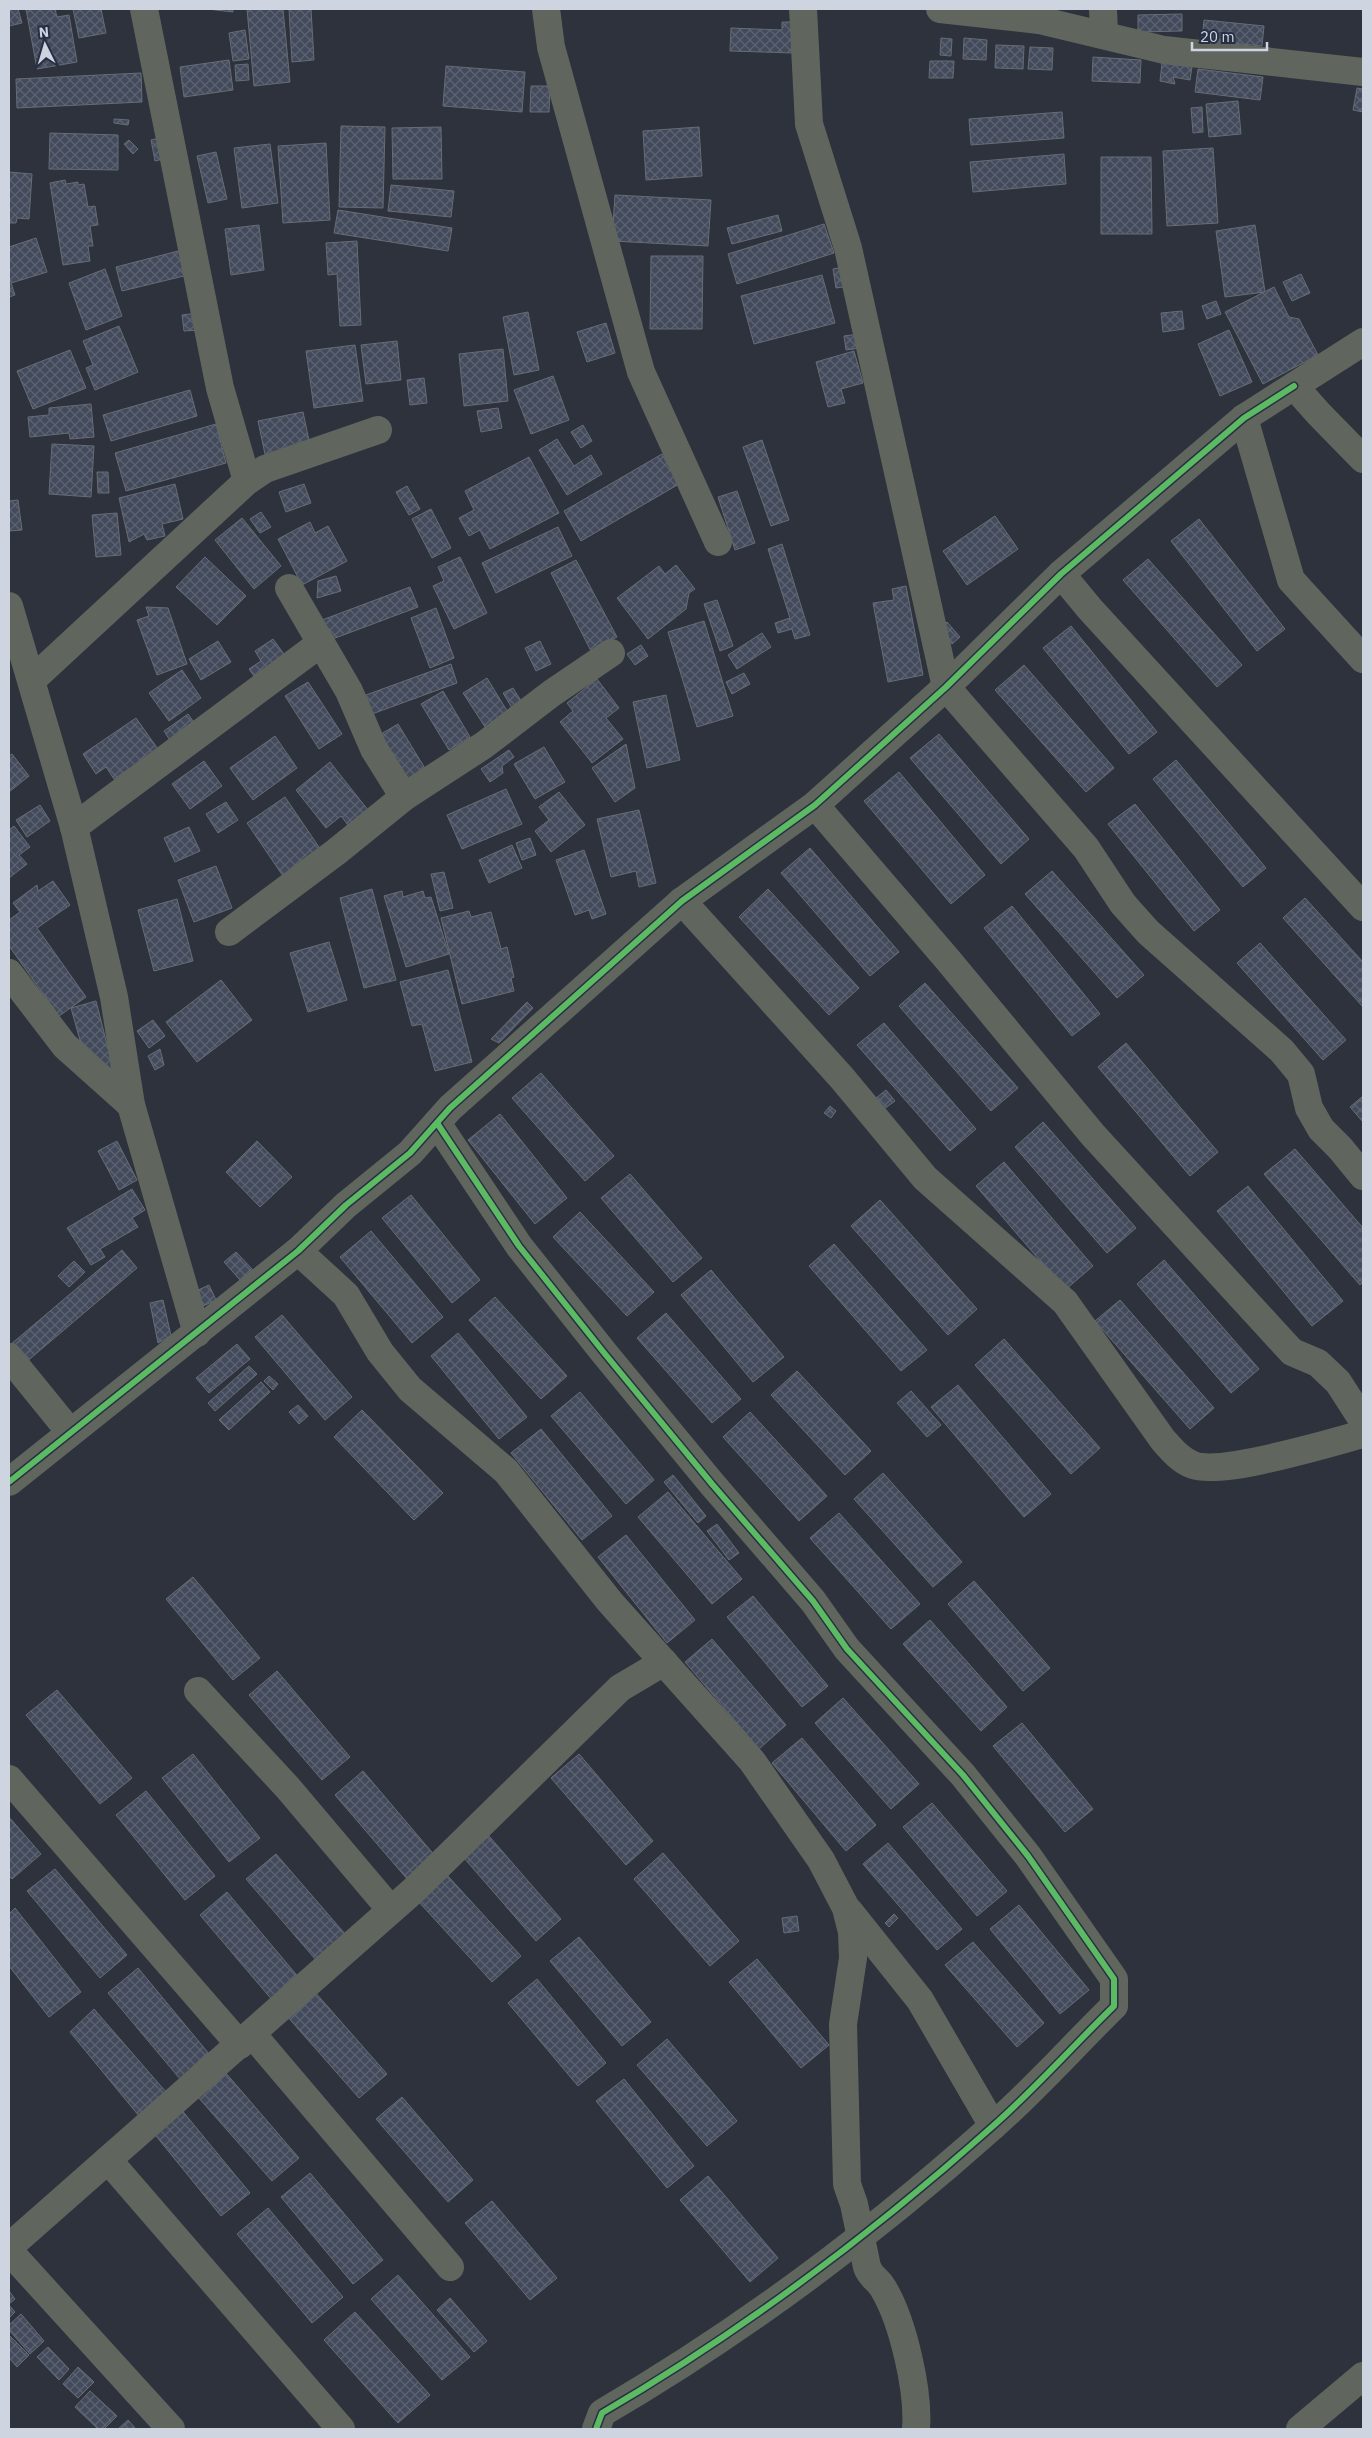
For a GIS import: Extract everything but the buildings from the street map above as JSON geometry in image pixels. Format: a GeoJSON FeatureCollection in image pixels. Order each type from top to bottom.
{"type":"FeatureCollection","features":[{"type":"Feature","properties":{"kind":"street"},"geometry":{"type":"LineString","coordinates":[[144,9],[220,388],[247,480]]}},
{"type":"Feature","properties":{"kind":"street"},"geometry":{"type":"LineString","coordinates":[[546,9],[551,47],[641,372],[718,542]]}},
{"type":"Feature","properties":{"kind":"street"},"geometry":{"type":"LineString","coordinates":[[803,9],[809,124],[848,248],[946,687],[1086,848],[1123,904],[1148,932],[1282,1051],[1300,1074],[1309,1108],[1320,1129],[1340,1148],[1363,1176]]}},
{"type":"Feature","properties":{"kind":"street"},"geometry":{"type":"LineString","coordinates":[[940,9],[990,13],[1039,20],[1104,22],[1164,50],[1363,72]]}},
{"type":"Feature","properties":{"kind":"street"},"geometry":{"type":"LineString","coordinates":[[9,1482],[298,1251],[346,1205],[410,1153],[450,1108],[682,902],[815,805],[946,687],[1061,574],[1244,418],[1363,342]]}},
{"type":"Feature","properties":{"kind":"street"},"geometry":{"type":"LineString","coordinates":[[1294,386],[1363,459]]}},
{"type":"Feature","properties":{"kind":"street"},"geometry":{"type":"LineString","coordinates":[[1244,418],[1291,580],[1363,659]]}},
{"type":"Feature","properties":{"kind":"street"},"geometry":{"type":"LineString","coordinates":[[32,680],[247,480],[265,469],[378,430]]}},
{"type":"Feature","properties":{"kind":"street"},"geometry":{"type":"LineString","coordinates":[[1061,574],[1090,609],[1363,907]]}},
{"type":"Feature","properties":{"kind":"street"},"geometry":{"type":"LineString","coordinates":[[289,588],[349,691],[374,749],[404,797]]}},
{"type":"Feature","properties":{"kind":"street"},"geometry":{"type":"LineString","coordinates":[[9,606],[74,828],[114,997],[131,1105],[197,1333]]}},
{"type":"Feature","properties":{"kind":"street"},"geometry":{"type":"LineString","coordinates":[[74,828],[321,643]]}},
{"type":"Feature","properties":{"kind":"street"},"geometry":{"type":"LineString","coordinates":[[229,932],[336,852],[404,797],[484,746],[552,693],[612,653]]}},
{"type":"Feature","properties":{"kind":"street"},"geometry":{"type":"LineString","coordinates":[[815,805],[948,960],[1092,1135],[1292,1352],[1318,1363],[1338,1382],[1363,1421]]}},
{"type":"Feature","properties":{"kind":"street"},"geometry":{"type":"LineString","coordinates":[[682,902],[842,1078],[924,1178],[1066,1302],[1163,1440],[1181,1459],[1195,1466],[1222,1467],[1255,1461],[1363,1434]]}},
{"type":"Feature","properties":{"kind":"street"},"geometry":{"type":"LineString","coordinates":[[9,973],[65,1046],[131,1105]]}},
{"type":"Feature","properties":{"kind":"street"},"geometry":{"type":"LineString","coordinates":[[437,1123],[526,1254],[712,1484],[813,1601],[847,1648],[969,1782],[1028,1856],[1114,1979],[1114,2006],[993,2126],[861,2236],[726,2335],[602,2413],[596,2429]]}},
{"type":"Feature","properties":{"kind":"street"},"geometry":{"type":"LineString","coordinates":[[298,1251],[346,1295],[380,1352],[410,1389],[506,1471],[610,1602],[752,1761],[820,1860],[846,1908],[920,2000],[993,2126]]}},
{"type":"Feature","properties":{"kind":"street"},"geometry":{"type":"LineString","coordinates":[[9,1357],[70,1432]]}},
{"type":"Feature","properties":{"kind":"street"},"geometry":{"type":"LineString","coordinates":[[9,2247],[246,2040],[391,1910],[620,1688],[664,1662]]}},
{"type":"Feature","properties":{"kind":"street"},"geometry":{"type":"LineString","coordinates":[[198,1692],[288,1788],[391,1910]]}},
{"type":"Feature","properties":{"kind":"street"},"geometry":{"type":"LineString","coordinates":[[9,1780],[450,2267]]}},
{"type":"Feature","properties":{"kind":"street"},"geometry":{"type":"LineString","coordinates":[[846,1908],[852,1932],[853,1958],[843,2024],[846,2175],[871,2277],[882,2286],[901,2332],[911,2372],[917,2419],[916,2429]]}},
{"type":"Feature","properties":{"kind":"street"},"geometry":{"type":"LineString","coordinates":[[108,2160],[340,2429]]}},
{"type":"Feature","properties":{"kind":"street"},"geometry":{"type":"LineString","coordinates":[[9,2251],[171,2429]]}},
{"type":"Feature","properties":{"kind":"street"},"geometry":{"type":"LineString","coordinates":[[1300,2429],[1363,2376]]}},
{"type":"Feature","properties":{"kind":"cycle path"},"geometry":{"type":"LineString","coordinates":[[9,1482],[298,1251],[346,1205],[410,1153],[450,1108],[682,901],[815,805],[946,687],[1061,574],[1244,418],[1294,386]]}},
{"type":"Feature","properties":{"kind":"cycle path"},"geometry":{"type":"LineString","coordinates":[[437,1123],[519,1246],[712,1484],[813,1601],[847,1649],[963,1775],[1028,1856],[1114,1979],[1114,2006],[1024,2097],[947,2166],[853,2243],[804,2280],[705,2349],[602,2413],[596,2429]]}}]}
